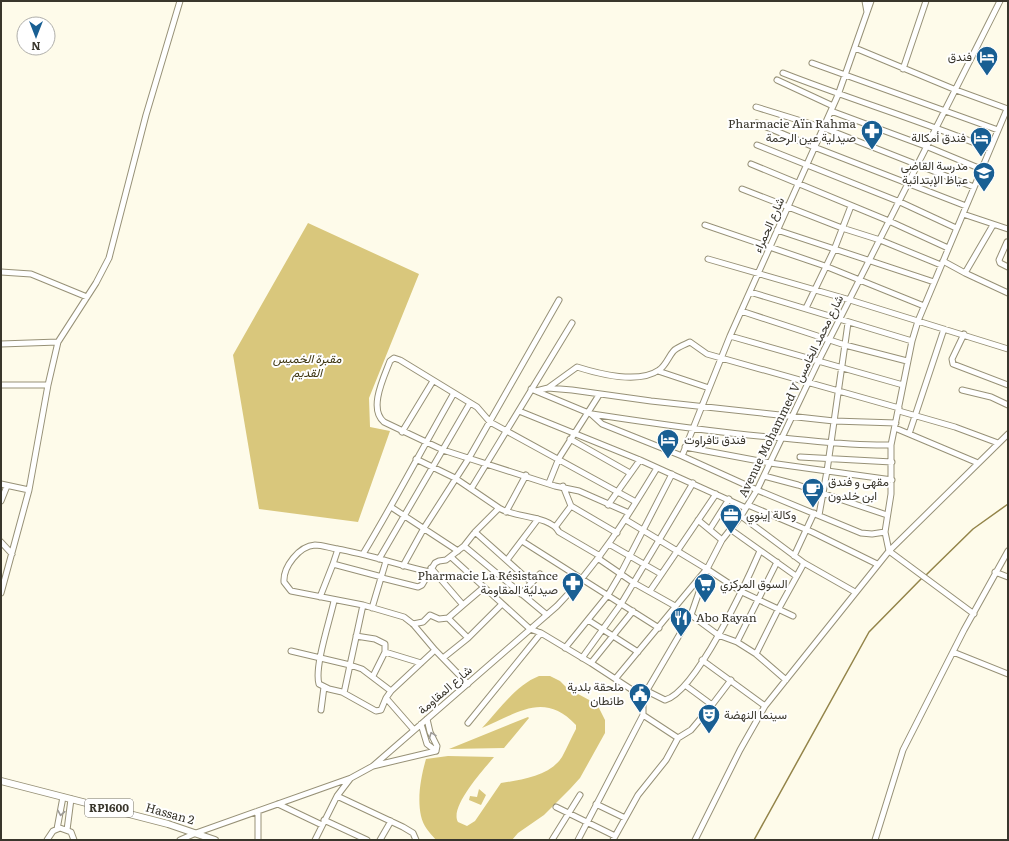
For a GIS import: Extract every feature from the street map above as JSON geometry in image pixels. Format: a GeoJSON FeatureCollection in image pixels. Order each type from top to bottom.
{"type":"FeatureCollection","features":[{"type":"Feature","properties":{"kind":"main road","name":"Hassan 2"},"geometry":{"type":"LineString","coordinates":[[1,781],[168,824],[215,840]]}},
{"type":"Feature","properties":{"kind":"street"},"geometry":{"type":"LineString","coordinates":[[1,593],[3,578],[12,554],[29,490],[48,385],[58,342],[104,268],[112,249],[146,115],[180,1]]}},
{"type":"Feature","properties":{"kind":"street"},"geometry":{"type":"LineString","coordinates":[[866,1],[867,12]]}},
{"type":"Feature","properties":{"kind":"street","name":"شارع الحمراء"},"geometry":{"type":"LineString","coordinates":[[682,456],[730,336],[838,95],[871,1]]}},
{"type":"Feature","properties":{"kind":"street"},"geometry":{"type":"LineString","coordinates":[[902,69],[926,1]]}},
{"type":"Feature","properties":{"kind":"street","name":"Avenue Mohammed V شارع محمد الخامس"},"geometry":{"type":"LineString","coordinates":[[643,697],[691,615],[707,569],[722,540],[741,516],[757,490],[819,360],[928,147],[1000,1]]}},
{"type":"Feature","properties":{"kind":"street"},"geometry":{"type":"LineString","coordinates":[[855,48],[902,69],[1007,109],[924,306],[912,341],[891,445],[892,480],[885,532],[889,551],[974,614]]}},
{"type":"Feature","properties":{"kind":"street"},"geometry":{"type":"LineString","coordinates":[[812,63],[998,130]]}},
{"type":"Feature","properties":{"kind":"street"},"geometry":{"type":"LineString","coordinates":[[783,73],[838,95],[937,128],[990,149]]}},
{"type":"Feature","properties":{"kind":"street"},"geometry":{"type":"LineString","coordinates":[[777,80],[832,108],[981,169]]}},
{"type":"Feature","properties":{"kind":"street"},"geometry":{"type":"LineString","coordinates":[[756,107],[824,128],[974,187]]}},
{"type":"Feature","properties":{"kind":"street"},"geometry":{"type":"LineString","coordinates":[[757,123],[814,147],[966,206]]}},
{"type":"Feature","properties":{"kind":"street"},"geometry":{"type":"LineString","coordinates":[[757,145],[900,202],[956,228]]}},
{"type":"Feature","properties":{"kind":"street"},"geometry":{"type":"LineString","coordinates":[[751,164],[889,221],[948,248]]}},
{"type":"Feature","properties":{"kind":"street"},"geometry":{"type":"LineString","coordinates":[[742,189],[842,228],[880,240],[942,263],[1008,293]]}},
{"type":"Feature","properties":{"kind":"street"},"geometry":{"type":"LineString","coordinates":[[806,308],[834,250],[851,206]]}},
{"type":"Feature","properties":{"kind":"street"},"geometry":{"type":"LineString","coordinates":[[964,214],[1008,229]]}},
{"type":"Feature","properties":{"kind":"street"},"geometry":{"type":"LineString","coordinates":[[965,273],[993,224]]}},
{"type":"Feature","properties":{"kind":"street"},"geometry":{"type":"LineString","coordinates":[[705,225],[825,266],[924,306]]}},
{"type":"Feature","properties":{"kind":"street"},"geometry":{"type":"LineString","coordinates":[[777,230],[934,282]]}},
{"type":"Feature","properties":{"kind":"street"},"geometry":{"type":"LineString","coordinates":[[1008,236],[1008,243],[999,260],[1000,263],[1008,267]]}},
{"type":"Feature","properties":{"kind":"street"},"geometry":{"type":"LineString","coordinates":[[708,259],[759,272],[814,290],[964,334],[1008,349]]}},
{"type":"Feature","properties":{"kind":"street"},"geometry":{"type":"LineString","coordinates":[[1,272],[31,274],[86,297]]}},
{"type":"Feature","properties":{"kind":"street"},"geometry":{"type":"LineString","coordinates":[[750,292],[806,308],[848,323],[912,341]]}},
{"type":"Feature","properties":{"kind":"street"},"geometry":{"type":"LineString","coordinates":[[403,566],[424,528],[469,458],[559,300]]}},
{"type":"Feature","properties":{"kind":"street"},"geometry":{"type":"LineString","coordinates":[[741,311],[830,339],[844,345],[907,361]]}},
{"type":"Feature","properties":{"kind":"street"},"geometry":{"type":"LineString","coordinates":[[471,489],[519,411],[534,390],[572,323]]}},
{"type":"Feature","properties":{"kind":"street"},"geometry":{"type":"LineString","coordinates":[[794,556],[806,529],[816,514],[823,494],[848,323]]}},
{"type":"Feature","properties":{"kind":"street"},"geometry":{"type":"LineString","coordinates":[[909,434],[944,329]]}},
{"type":"Feature","properties":{"kind":"street"},"geometry":{"type":"LineString","coordinates":[[964,334],[952,359],[953,364],[1008,385]]}},
{"type":"Feature","properties":{"kind":"street"},"geometry":{"type":"LineString","coordinates":[[730,336],[903,385]]}},
{"type":"Feature","properties":{"kind":"street"},"geometry":{"type":"LineString","coordinates":[[1,344],[58,342]]}},
{"type":"Feature","properties":{"kind":"street"},"geometry":{"type":"LineString","coordinates":[[548,388],[577,366],[591,372],[627,377],[642,377],[658,371],[667,363],[675,350],[690,342],[707,354],[838,390],[998,443]]}},
{"type":"Feature","properties":{"kind":"street"},"geometry":{"type":"LineString","coordinates":[[629,513],[608,505],[579,490],[549,483],[443,450],[425,443],[384,422],[378,414],[377,406],[390,361],[397,359],[482,411],[490,422],[559,458],[636,502]]}},
{"type":"Feature","properties":{"kind":"street"},"geometry":{"type":"LineString","coordinates":[[658,371],[709,388]]}},
{"type":"Feature","properties":{"kind":"street"},"geometry":{"type":"LineString","coordinates":[[402,432],[433,381]]}},
{"type":"Feature","properties":{"kind":"street"},"geometry":{"type":"LineString","coordinates":[[1,385],[48,385]]}},
{"type":"Feature","properties":{"kind":"street"},"geometry":{"type":"LineString","coordinates":[[534,390],[548,388],[572,390],[599,395],[702,407],[834,421],[895,425],[909,434],[978,463]]}},
{"type":"Feature","properties":{"kind":"street"},"geometry":{"type":"LineString","coordinates":[[534,390],[589,413],[693,429],[782,439],[860,446],[891,445]]}},
{"type":"Feature","properties":{"kind":"street"},"geometry":{"type":"LineString","coordinates":[[962,390],[991,397],[1008,405]]}},
{"type":"Feature","properties":{"kind":"street"},"geometry":{"type":"LineString","coordinates":[[363,554],[391,507],[416,459],[454,393]]}},
{"type":"Feature","properties":{"kind":"street"},"geometry":{"type":"LineString","coordinates":[[549,483],[559,458],[589,413],[599,395]]}},
{"type":"Feature","properties":{"kind":"street"},"geometry":{"type":"LineString","coordinates":[[380,559],[470,403]]}},
{"type":"Feature","properties":{"kind":"street"},"geometry":{"type":"LineString","coordinates":[[519,411],[640,460],[716,494],[806,529],[877,564]]}},
{"type":"Feature","properties":{"kind":"street"},"geometry":{"type":"LineString","coordinates":[[589,413],[602,424],[682,456],[757,490],[861,533],[872,534],[885,532]]}},
{"type":"Feature","properties":{"kind":"street"},"geometry":{"type":"LineString","coordinates":[[695,840],[740,750],[765,706],[877,564],[1008,434]]}},
{"type":"Feature","properties":{"kind":"street"},"geometry":{"type":"LineString","coordinates":[[570,440],[630,473]]}},
{"type":"Feature","properties":{"kind":"street"},"geometry":{"type":"LineString","coordinates":[[685,446],[770,463],[892,480]]}},
{"type":"Feature","properties":{"kind":"street"},"geometry":{"type":"LineString","coordinates":[[800,457],[892,462]]}},
{"type":"Feature","properties":{"kind":"street"},"geometry":{"type":"LineString","coordinates":[[416,459],[455,478],[506,512],[538,519],[556,526],[559,532],[634,583],[675,606]]}},
{"type":"Feature","properties":{"kind":"street"},"geometry":{"type":"LineString","coordinates":[[608,505],[640,460]]}},
{"type":"Feature","properties":{"kind":"street","name":"شارع المقاومة"},"geometry":{"type":"LineString","coordinates":[[180,840],[351,778],[373,766],[547,615],[583,580],[626,520],[657,468]]}},
{"type":"Feature","properties":{"kind":"street"},"geometry":{"type":"LineString","coordinates":[[565,648],[608,595],[630,556],[672,474]]}},
{"type":"Feature","properties":{"kind":"street"},"geometry":{"type":"LineString","coordinates":[[506,512],[526,475]]}},
{"type":"Feature","properties":{"kind":"street"},"geometry":{"type":"LineString","coordinates":[[764,476],[887,515]]}},
{"type":"Feature","properties":{"kind":"street"},"geometry":{"type":"LineString","coordinates":[[582,658],[622,604],[644,563],[693,483]]}},
{"type":"Feature","properties":{"kind":"street"},"geometry":{"type":"LineString","coordinates":[[1,484],[29,490]]}},
{"type":"Feature","properties":{"kind":"street"},"geometry":{"type":"LineString","coordinates":[[1,501],[7,486]]}},
{"type":"Feature","properties":{"kind":"street"},"geometry":{"type":"LineString","coordinates":[[563,486],[571,506],[617,533]]}},
{"type":"Feature","properties":{"kind":"street"},"geometry":{"type":"LineString","coordinates":[[650,591],[716,494]]}},
{"type":"Feature","properties":{"kind":"street"},"geometry":{"type":"LineString","coordinates":[[710,529],[729,499]]}},
{"type":"Feature","properties":{"kind":"street"},"geometry":{"type":"LineString","coordinates":[[556,526],[571,506]]}},
{"type":"Feature","properties":{"kind":"street"},"geometry":{"type":"LineString","coordinates":[[391,507],[458,551]]}},
{"type":"Feature","properties":{"kind":"street"},"geometry":{"type":"LineString","coordinates":[[333,564],[418,586],[424,582],[430,570],[439,560],[451,557],[464,546],[475,532],[499,508]]}},
{"type":"Feature","properties":{"kind":"street"},"geometry":{"type":"LineString","coordinates":[[741,516],[804,563],[855,592]]}},
{"type":"Feature","properties":{"kind":"street"},"geometry":{"type":"LineString","coordinates":[[507,560],[538,519]]}},
{"type":"Feature","properties":{"kind":"street"},"geometry":{"type":"LineString","coordinates":[[626,520],[677,550],[742,592],[793,616]]}},
{"type":"Feature","properties":{"kind":"street"},"geometry":{"type":"LineString","coordinates":[[698,520],[722,540]]}},
{"type":"Feature","properties":{"kind":"street"},"geometry":{"type":"LineString","coordinates":[[730,529],[796,576]]}},
{"type":"Feature","properties":{"kind":"street"},"geometry":{"type":"LineString","coordinates":[[475,532],[532,583]]}},
{"type":"Feature","properties":{"kind":"street"},"geometry":{"type":"LineString","coordinates":[[522,541],[659,628]]}},
{"type":"Feature","properties":{"kind":"street"},"geometry":{"type":"LineString","coordinates":[[1,542],[12,554]]}},
{"type":"Feature","properties":{"kind":"street"},"geometry":{"type":"LineString","coordinates":[[609,544],[661,574]]}},
{"type":"Feature","properties":{"kind":"street"},"geometry":{"type":"LineString","coordinates":[[464,605],[430,570],[403,566],[363,554],[316,545],[305,547],[298,553],[285,574],[284,582],[291,591],[334,601],[363,605],[404,617],[413,624],[435,650],[468,684]]}},
{"type":"Feature","properties":{"kind":"street"},"geometry":{"type":"LineString","coordinates":[[464,546],[547,615]]}},
{"type":"Feature","properties":{"kind":"street"},"geometry":{"type":"LineString","coordinates":[[320,597],[338,549]]}},
{"type":"Feature","properties":{"kind":"street"},"geometry":{"type":"LineString","coordinates":[[647,691],[665,700],[685,685],[718,635],[742,592],[760,551]]}},
{"type":"Feature","properties":{"kind":"street"},"geometry":{"type":"LineString","coordinates":[[875,840],[903,750],[995,572],[1008,551]]}},
{"type":"Feature","properties":{"kind":"street"},"geometry":{"type":"LineString","coordinates":[[451,557],[483,588],[530,629],[541,633],[616,678],[643,697],[643,715],[578,840]]}},
{"type":"Feature","properties":{"kind":"street"},"geometry":{"type":"LineString","coordinates":[[372,608],[386,561]]}},
{"type":"Feature","properties":{"kind":"street"},"geometry":{"type":"LineString","coordinates":[[736,642],[777,562]]}},
{"type":"Feature","properties":{"kind":"street"},"geometry":{"type":"LineString","coordinates":[[756,654],[804,563]]}},
{"type":"Feature","properties":{"kind":"street"},"geometry":{"type":"LineString","coordinates":[[616,678],[707,569]]}},
{"type":"Feature","properties":{"kind":"street"},"geometry":{"type":"LineString","coordinates":[[995,572],[1008,577]]}},
{"type":"Feature","properties":{"kind":"street"},"geometry":{"type":"LineString","coordinates":[[521,594],[540,574]]}},
{"type":"Feature","properties":{"kind":"street"},"geometry":{"type":"LineString","coordinates":[[413,624],[423,622],[430,615],[439,619],[448,618],[483,588]]}},
{"type":"Feature","properties":{"kind":"street"},"geometry":{"type":"LineString","coordinates":[[334,601],[321,658],[318,681],[320,685],[324,687],[344,693],[376,712],[381,710],[391,690],[435,650]]}},
{"type":"Feature","properties":{"kind":"street"},"geometry":{"type":"LineString","coordinates":[[443,658],[468,638],[502,604]]}},
{"type":"Feature","properties":{"kind":"street"},"geometry":{"type":"LineString","coordinates":[[344,693],[363,605]]}},
{"type":"Feature","properties":{"kind":"street"},"geometry":{"type":"LineString","coordinates":[[591,663],[633,611]]}},
{"type":"Feature","properties":{"kind":"street"},"geometry":{"type":"LineString","coordinates":[[691,615],[718,635],[736,642],[756,654],[786,680]]}},
{"type":"Feature","properties":{"kind":"street"},"geometry":{"type":"LineString","coordinates":[[448,618],[468,638]]}},
{"type":"Feature","properties":{"kind":"street"},"geometry":{"type":"LineString","coordinates":[[588,620],[638,652]]}},
{"type":"Feature","properties":{"kind":"street"},"geometry":{"type":"LineString","coordinates":[[468,724],[541,633]]}},
{"type":"Feature","properties":{"kind":"street"},"geometry":{"type":"LineString","coordinates":[[356,636],[384,642],[386,647],[385,652],[373,676]]}},
{"type":"Feature","properties":{"kind":"street"},"geometry":{"type":"LineString","coordinates":[[292,651],[362,669],[391,690]]}},
{"type":"Feature","properties":{"kind":"street"},"geometry":{"type":"LineString","coordinates":[[385,652],[421,663]]}},
{"type":"Feature","properties":{"kind":"street"},"geometry":{"type":"LineString","coordinates":[[953,652],[1008,674]]}},
{"type":"Feature","properties":{"kind":"street"},"geometry":{"type":"LineString","coordinates":[[702,660],[765,706]]}},
{"type":"Feature","properties":{"kind":"street"},"geometry":{"type":"LineString","coordinates":[[556,807],[614,838],[638,795],[666,760],[678,738],[691,730],[730,680]]}},
{"type":"Feature","properties":{"kind":"street"},"geometry":{"type":"LineString","coordinates":[[685,685],[712,705]]}},
{"type":"Feature","properties":{"kind":"street"},"geometry":{"type":"LineString","coordinates":[[321,710],[324,687]]}},
{"type":"Feature","properties":{"kind":"street"},"geometry":{"type":"LineString","coordinates":[[386,698],[414,730]]}},
{"type":"Feature","properties":{"kind":"street"},"geometry":{"type":"LineString","coordinates":[[643,715],[678,738]]}},
{"type":"Feature","properties":{"kind":"street"},"geometry":{"type":"LineString","coordinates":[[427,719],[430,732],[437,746],[436,750]]}},
{"type":"Feature","properties":{"kind":"street"},"geometry":{"type":"LineString","coordinates":[[421,724],[427,744],[436,750]]}},
{"type":"Feature","properties":{"kind":"street"},"geometry":{"type":"LineString","coordinates":[[373,766],[436,750]]}},
{"type":"Feature","properties":{"kind":"street"},"geometry":{"type":"LineString","coordinates":[[315,840],[337,796],[351,778]]}},
{"type":"Feature","properties":{"kind":"street"},"geometry":{"type":"LineString","coordinates":[[552,840],[580,795]]}},
{"type":"Feature","properties":{"kind":"street"},"geometry":{"type":"LineString","coordinates":[[337,796],[391,821],[412,833],[416,840]]}},
{"type":"Feature","properties":{"kind":"street"},"geometry":{"type":"LineString","coordinates":[[57,829],[63,797]]}},
{"type":"Feature","properties":{"kind":"street"},"geometry":{"type":"LineString","coordinates":[[71,799],[67,830],[74,840]]}},
{"type":"Feature","properties":{"kind":"street"},"geometry":{"type":"LineString","coordinates":[[278,804],[367,840]]}},
{"type":"Feature","properties":{"kind":"street"},"geometry":{"type":"LineString","coordinates":[[596,804],[625,818]]}},
{"type":"Feature","properties":{"kind":"street"},"geometry":{"type":"LineString","coordinates":[[258,811],[258,840]]}},
{"type":"Feature","properties":{"kind":"street"},"geometry":{"type":"LineString","coordinates":[[380,840],[391,821]]}},
{"type":"Feature","properties":{"kind":"street"},"geometry":{"type":"LineString","coordinates":[[47,840],[50,834],[57,829],[67,830]]}},
{"type":"Feature","properties":{"kind":"green space","name":"مقبرة الخميس القديم"},"geometry":{"type":"Polygon","coordinates":[[[308,223],[419,274],[369,398],[370,427],[390,431],[358,522],[259,509],[233,355],[308,223]]]}},
{"type":"Feature","properties":{"kind":"green space"},"geometry":{"type":"Polygon","coordinates":[[[539,676],[550,676],[560,681],[567,688],[591,701],[599,708],[605,720],[605,733],[580,778],[544,815],[518,833],[512,840],[436,840],[423,823],[419,802],[420,787],[426,759],[448,756],[494,757],[469,788],[458,807],[458,822],[467,826],[475,821],[501,783],[543,773],[550,769],[562,757],[576,729],[576,725],[564,715],[553,709],[542,707],[530,708],[519,711],[482,728],[515,692],[523,685],[539,676]]]}},
{"type":"Feature","properties":{"kind":"green space"},"geometry":{"type":"Polygon","coordinates":[[[528,717],[529,718],[504,748],[449,749],[528,717]]]}},
{"type":"Feature","properties":{"kind":"green space"},"geometry":{"type":"Polygon","coordinates":[[[479,789],[486,795],[481,805],[469,800],[470,796],[477,797],[479,789]]]}},
{"type":"Feature","properties":{"kind":"waterway"},"geometry":{"type":"LineString","coordinates":[[925,576],[973,529],[1008,504]]}},
{"type":"Feature","properties":{"kind":"waterway"},"geometry":{"type":"LineString","coordinates":[[754,840],[869,632],[922,578]]}},
{"type":"Feature","properties":{"kind":"place","name":"فندق"},"geometry":{"type":"Point","coordinates":[987,76]}},
{"type":"Feature","properties":{"kind":"place","name":"Pharmacie Aïn Rahma صيدلية عين الرحمة"},"geometry":{"type":"Point","coordinates":[872,150]}},
{"type":"Feature","properties":{"kind":"place","name":"فندق أمكالة"},"geometry":{"type":"Point","coordinates":[981,158]}},
{"type":"Feature","properties":{"kind":"place","name":"مدرسة القاضي عياظ الإبتدائية"},"geometry":{"type":"Point","coordinates":[984,192]}},
{"type":"Feature","properties":{"kind":"place","name":"فندق تافراوت"},"geometry":{"type":"Point","coordinates":[668,460]}},
{"type":"Feature","properties":{"kind":"place","name":"مقهى و فندق ابن خلدون"},"geometry":{"type":"Point","coordinates":[813,508]}},
{"type":"Feature","properties":{"kind":"place","name":"وكالة إينوي"},"geometry":{"type":"Point","coordinates":[731,534]}},
{"type":"Feature","properties":{"kind":"place","name":"Pharmacie La Résistance صيدلية المقاومة"},"geometry":{"type":"Point","coordinates":[573,602]}},
{"type":"Feature","properties":{"kind":"place","name":"السوق المركزي"},"geometry":{"type":"Point","coordinates":[705,604]}},
{"type":"Feature","properties":{"kind":"place","name":"Abo Rayan"},"geometry":{"type":"Point","coordinates":[681,638]}},
{"type":"Feature","properties":{"kind":"place","name":"ملحقة بلدية طانطان"},"geometry":{"type":"Point","coordinates":[640,714]}},
{"type":"Feature","properties":{"kind":"place","name":"سينما النهضة"},"geometry":{"type":"Point","coordinates":[709,734]}}]}
